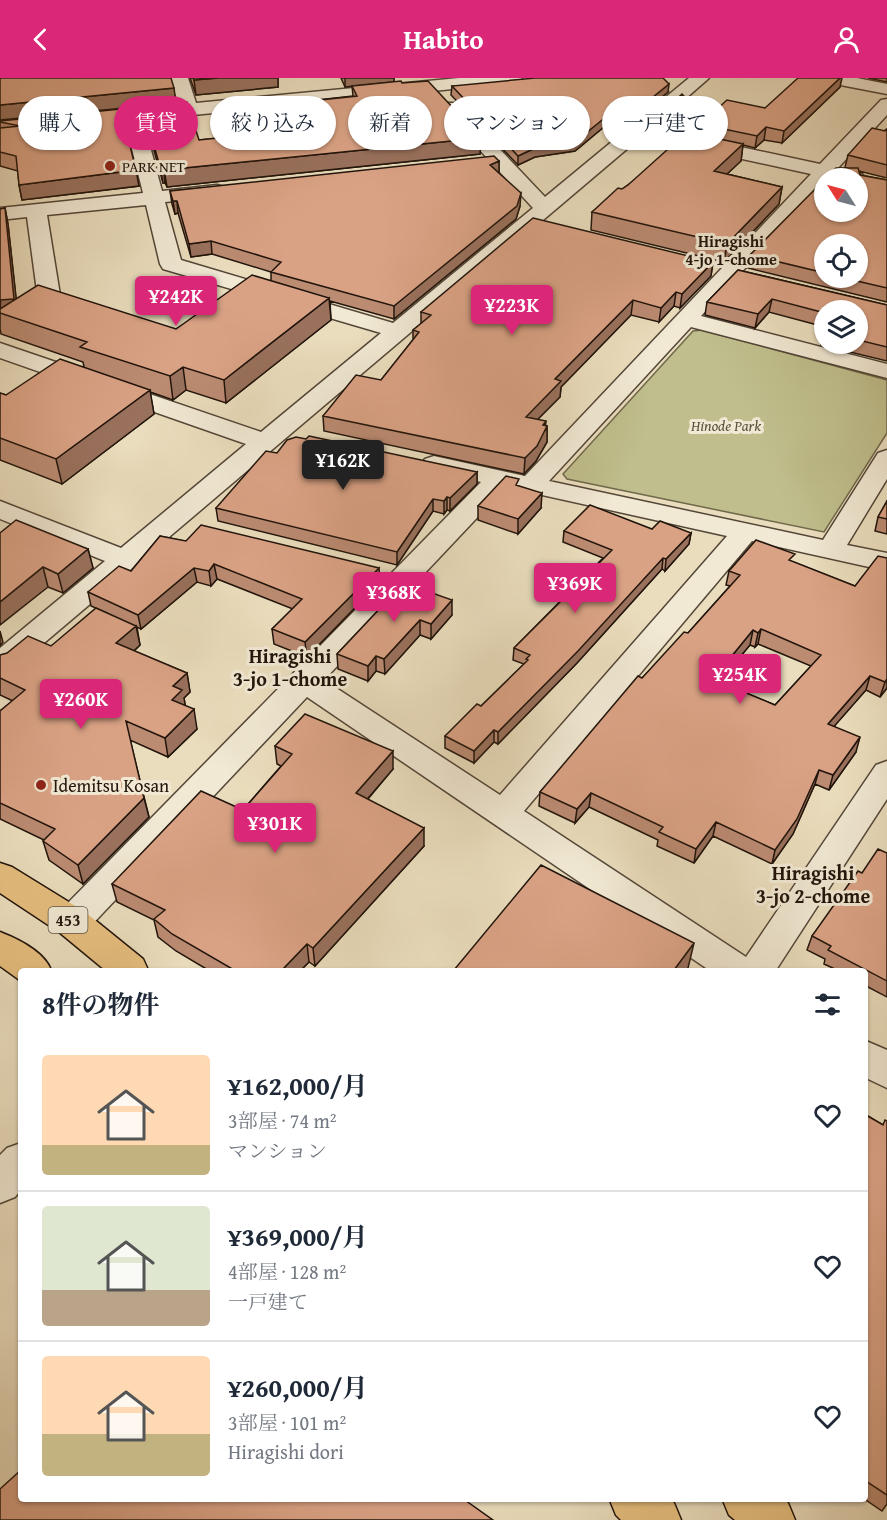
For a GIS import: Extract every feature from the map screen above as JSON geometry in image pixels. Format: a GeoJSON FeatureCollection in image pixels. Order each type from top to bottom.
{"type":"FeatureCollection","features":[{"type":"Feature","properties":{"kind":"highway","name":"453"},"geometry":{"type":"LineString","coordinates":[[0,876],[72,922],[128,968]]}},
{"type":"Feature","properties":{"kind":"highway"},"geometry":{"type":"LineString","coordinates":[[0,947],[30,968]]}},
{"type":"Feature","properties":{"kind":"highway"},"geometry":{"type":"LineString","coordinates":[[637,1502],[657,1520]]}},
{"type":"Feature","properties":{"kind":"highway"},"geometry":{"type":"LineString","coordinates":[[751,1502],[771,1520]]}},
{"type":"Feature","properties":{"kind":"street"},"geometry":{"type":"LineString","coordinates":[[179,78],[185,96]]}},
{"type":"Feature","properties":{"kind":"street"},"geometry":{"type":"LineString","coordinates":[[198,108],[428,82],[513,78]]}},
{"type":"Feature","properties":{"kind":"street"},"geometry":{"type":"LineString","coordinates":[[678,96],[700,78]]}},
{"type":"Feature","properties":{"kind":"street"},"geometry":{"type":"LineString","coordinates":[[830,78],[887,89]]}},
{"type":"Feature","properties":{"kind":"street"},"geometry":{"type":"LineString","coordinates":[[428,82],[499,160],[540,219]]}},
{"type":"Feature","properties":{"kind":"street"},"geometry":{"type":"LineString","coordinates":[[825,168],[887,104]]}},
{"type":"Feature","properties":{"kind":"street"},"geometry":{"type":"LineString","coordinates":[[0,128],[114,117]]}},
{"type":"Feature","properties":{"kind":"street"},"geometry":{"type":"LineString","coordinates":[[142,150],[171,264],[236,293],[397,331]]}},
{"type":"Feature","properties":{"kind":"street"},"geometry":{"type":"LineString","coordinates":[[0,664],[397,331],[540,219],[615,150]]}},
{"type":"Feature","properties":{"kind":"street"},"geometry":{"type":"LineString","coordinates":[[727,150],[814,169]]}},
{"type":"Feature","properties":{"kind":"street"},"geometry":{"type":"LineString","coordinates":[[475,162],[499,160]]}},
{"type":"Feature","properties":{"kind":"street"},"geometry":{"type":"LineString","coordinates":[[531,485],[814,180]]}},
{"type":"Feature","properties":{"kind":"street"},"geometry":{"type":"LineString","coordinates":[[0,214],[238,188]]}},
{"type":"Feature","properties":{"kind":"street"},"geometry":{"type":"LineString","coordinates":[[36,210],[49,299],[106,317]]}},
{"type":"Feature","properties":{"kind":"street"},"geometry":{"type":"LineString","coordinates":[[707,266],[752,278]]}},
{"type":"Feature","properties":{"kind":"street"},"geometry":{"type":"LineString","coordinates":[[685,319],[887,371]]}},
{"type":"Feature","properties":{"kind":"street"},"geometry":{"type":"LineString","coordinates":[[0,350],[271,436],[312,438]]}},
{"type":"Feature","properties":{"kind":"street"},"geometry":{"type":"LineString","coordinates":[[406,458],[887,562]]}},
{"type":"Feature","properties":{"kind":"street"},"geometry":{"type":"LineString","coordinates":[[830,550],[887,458]]}},
{"type":"Feature","properties":{"kind":"street"},"geometry":{"type":"LineString","coordinates":[[72,922],[304,681],[392,574],[500,478]]}},
{"type":"Feature","properties":{"kind":"street"},"geometry":{"type":"LineString","coordinates":[[0,509],[124,559]]}},
{"type":"Feature","properties":{"kind":"street"},"geometry":{"type":"LineString","coordinates":[[171,520],[198,527]]}},
{"type":"Feature","properties":{"kind":"street"},"geometry":{"type":"LineString","coordinates":[[503,814],[745,532]]}},
{"type":"Feature","properties":{"kind":"street"},"geometry":{"type":"LineString","coordinates":[[304,681],[734,968]]}},
{"type":"Feature","properties":{"kind":"street"},"geometry":{"type":"LineString","coordinates":[[758,968],[887,773]]}},
{"type":"Feature","properties":{"kind":"street"},"geometry":{"type":"LineString","coordinates":[[868,1058],[887,1071]]}},
{"type":"Feature","properties":{"kind":"street"},"geometry":{"type":"LineString","coordinates":[[0,1184],[18,1164]]}},
{"type":"Feature","properties":{"kind":"green space","name":"Hinode Park"},"geometry":{"type":"Polygon","coordinates":[[[702,330],[887,380],[887,433],[824,532],[567,479],[563,474],[693,331],[702,330]]]}},
{"type":"Feature","properties":{"kind":"building"},"geometry":{"type":"Polygon","coordinates":[[[0,78],[171,78],[174,88],[92,96],[18,96],[18,103],[0,105],[0,78]]]}},
{"type":"Feature","properties":{"kind":"building"},"geometry":{"type":"Polygon","coordinates":[[[193,78],[218,78],[194,80],[193,78]]]}},
{"type":"Feature","properties":{"kind":"building"},"geometry":{"type":"Polygon","coordinates":[[[535,78],[663,78],[669,84],[654,96],[602,96],[602,120],[590,130],[590,96],[461,96],[452,86],[535,78]]]}},
{"type":"Feature","properties":{"kind":"building"},"geometry":{"type":"Polygon","coordinates":[[[798,78],[840,78],[784,131],[766,127],[757,136],[728,130],[728,100],[765,108],[798,78]]]}},
{"type":"Feature","properties":{"kind":"building"},"geometry":{"type":"Polygon","coordinates":[[[428,81],[444,98],[444,142],[432,143],[432,96],[357,96],[352,86],[428,81]]]}},
{"type":"Feature","properties":{"kind":"building"},"geometry":{"type":"Polygon","coordinates":[[[348,97],[348,150],[362,150],[164,170],[163,166],[160,167],[155,150],[198,150],[198,137],[199,140],[210,139],[210,150],[336,150],[336,98],[348,97]]]}},
{"type":"Feature","properties":{"kind":"building"},"geometry":{"type":"Polygon","coordinates":[[[114,110],[114,150],[131,150],[136,170],[19,185],[16,156],[0,152],[0,128],[18,126],[18,150],[102,150],[102,111],[114,110]]]}},
{"type":"Feature","properties":{"kind":"building"},"geometry":{"type":"Polygon","coordinates":[[[18,119],[18,126],[0,122],[18,119]]]}},
{"type":"Feature","properties":{"kind":"building"},"geometry":{"type":"Polygon","coordinates":[[[872,128],[885,131],[887,129],[887,165],[848,155],[872,128]]]}},
{"type":"Feature","properties":{"kind":"building"},"geometry":{"type":"Polygon","coordinates":[[[728,141],[743,144],[714,171],[782,187],[727,244],[592,212],[618,188],[622,189],[667,150],[728,150],[728,141]]]}},
{"type":"Feature","properties":{"kind":"building"},"geometry":{"type":"Polygon","coordinates":[[[512,150],[531,150],[518,156],[512,150]]]}},
{"type":"Feature","properties":{"kind":"building"},"geometry":{"type":"Polygon","coordinates":[[[494,156],[499,161],[490,165],[521,193],[517,206],[394,306],[271,272],[281,262],[211,241],[189,244],[177,201],[173,201],[170,191],[494,156]]]}},
{"type":"Feature","properties":{"kind":"building"},"geometry":{"type":"Polygon","coordinates":[[[868,176],[887,180],[887,288],[868,284],[868,234],[814,234],[814,270],[750,255],[814,190],[814,222],[868,222],[868,176]]]}},
{"type":"Feature","properties":{"kind":"building"},"geometry":{"type":"Polygon","coordinates":[[[5,208],[14,299],[0,300],[0,209],[5,208]]]}},
{"type":"Feature","properties":{"kind":"building"},"geometry":{"type":"Polygon","coordinates":[[[533,218],[713,262],[682,294],[676,292],[661,308],[633,300],[555,379],[561,381],[526,417],[546,421],[543,425],[547,426],[537,446],[525,458],[323,416],[356,375],[381,380],[419,332],[413,330],[431,315],[421,312],[533,218]]]}},
{"type":"Feature","properties":{"kind":"building"},"geometry":{"type":"Polygon","coordinates":[[[738,270],[866,300],[814,300],[814,310],[772,299],[758,314],[707,302],[738,270]]]}},
{"type":"Feature","properties":{"kind":"building"},"geometry":{"type":"Polygon","coordinates":[[[252,275],[329,298],[224,380],[183,367],[170,376],[80,347],[87,342],[0,313],[0,309],[38,285],[176,329],[252,275]]]}},
{"type":"Feature","properties":{"kind":"building"},"geometry":{"type":"Polygon","coordinates":[[[868,301],[887,305],[887,347],[868,342],[868,301]]]}},
{"type":"Feature","properties":{"kind":"building"},"geometry":{"type":"Polygon","coordinates":[[[60,359],[150,390],[56,459],[0,438],[0,393],[6,395],[60,359]]]}},
{"type":"Feature","properties":{"kind":"building"},"geometry":{"type":"Polygon","coordinates":[[[309,436],[477,472],[450,498],[447,497],[444,501],[433,499],[397,552],[216,508],[266,451],[277,453],[287,440],[296,437],[306,439],[309,436]]]}},
{"type":"Feature","properties":{"kind":"building"},"geometry":{"type":"Polygon","coordinates":[[[506,476],[519,479],[516,485],[542,493],[518,519],[478,506],[506,476]]]}},
{"type":"Feature","properties":{"kind":"building"},"geometry":{"type":"Polygon","coordinates":[[[887,501],[887,519],[878,517],[887,501]]]}},
{"type":"Feature","properties":{"kind":"building"},"geometry":{"type":"Polygon","coordinates":[[[590,505],[652,529],[660,521],[691,533],[666,559],[663,558],[578,651],[498,732],[494,730],[474,751],[445,736],[477,704],[481,706],[528,660],[526,659],[530,655],[514,648],[612,550],[564,531],[590,505]]]}},
{"type":"Feature","properties":{"kind":"building"},"geometry":{"type":"Polygon","coordinates":[[[16,520],[88,549],[58,574],[43,567],[0,602],[0,533],[16,520]]]}},
{"type":"Feature","properties":{"kind":"building"},"geometry":{"type":"Polygon","coordinates":[[[201,525],[379,568],[305,642],[272,629],[302,599],[214,564],[209,571],[194,568],[138,615],[88,592],[119,566],[131,571],[160,536],[186,541],[201,525]]]}},
{"type":"Feature","properties":{"kind":"building"},"geometry":{"type":"Polygon","coordinates":[[[756,540],[795,554],[789,560],[855,586],[878,556],[887,558],[887,679],[885,682],[870,676],[828,724],[860,737],[833,775],[819,770],[797,819],[775,850],[716,822],[696,849],[659,832],[663,827],[591,793],[577,809],[540,792],[638,676],[642,678],[684,632],[688,633],[740,575],[729,571],[756,540]],[[761,629],[758,633],[753,630],[713,679],[775,705],[821,655],[761,629]]]}},
{"type":"Feature","properties":{"kind":"building"},"geometry":{"type":"Polygon","coordinates":[[[404,583],[452,600],[431,624],[420,620],[384,659],[376,656],[368,666],[337,654],[404,583]]]}},
{"type":"Feature","properties":{"kind":"building"},"geometry":{"type":"Polygon","coordinates":[[[96,608],[136,626],[116,643],[187,673],[173,686],[182,690],[172,700],[194,709],[165,738],[126,721],[144,798],[78,865],[43,841],[55,829],[0,803],[0,711],[25,690],[0,678],[0,655],[7,653],[28,636],[51,646],[96,608]]]}},
{"type":"Feature","properties":{"kind":"building"},"geometry":{"type":"Polygon","coordinates":[[[305,714],[393,751],[356,793],[424,828],[313,948],[307,944],[284,968],[231,968],[172,934],[154,919],[165,910],[112,884],[201,791],[243,810],[292,754],[275,746],[305,714]]]}},
{"type":"Feature","properties":{"kind":"building"},"geometry":{"type":"Polygon","coordinates":[[[878,849],[887,853],[887,981],[868,971],[868,968],[862,968],[828,950],[831,946],[812,936],[858,871],[862,873],[878,849]]]}},
{"type":"Feature","properties":{"kind":"building"},"geometry":{"type":"Polygon","coordinates":[[[541,865],[694,943],[675,968],[456,968],[541,865]]]}},
{"type":"Feature","properties":{"kind":"building"},"geometry":{"type":"Polygon","coordinates":[[[868,1116],[883,1125],[885,1120],[887,1121],[887,1495],[868,1482],[868,1116]]]}},
{"type":"Feature","properties":{"kind":"building"},"geometry":{"type":"Polygon","coordinates":[[[18,1473],[18,1502],[468,1502],[493,1520],[0,1520],[0,1489],[18,1473]]]}},
{"type":"Feature","properties":{"kind":"place","name":"PARK NET"},"geometry":{"type":"Point","coordinates":[110,166]}},
{"type":"Feature","properties":{"kind":"place","name":"Idemitsu Kosan"},"geometry":{"type":"Point","coordinates":[41,785]}},
{"type":"Feature","properties":{"kind":"district","name":"Hiragishi 4-jo 1-chome"},"geometry":{"type":"Point","coordinates":[731,250]}},
{"type":"Feature","properties":{"kind":"district","name":"Hiragishi 3-jo 1-chome"},"geometry":{"type":"Point","coordinates":[290,666]}},
{"type":"Feature","properties":{"kind":"district","name":"Hiragishi 3-jo 2-chome"},"geometry":{"type":"Point","coordinates":[813,884]}}]}
